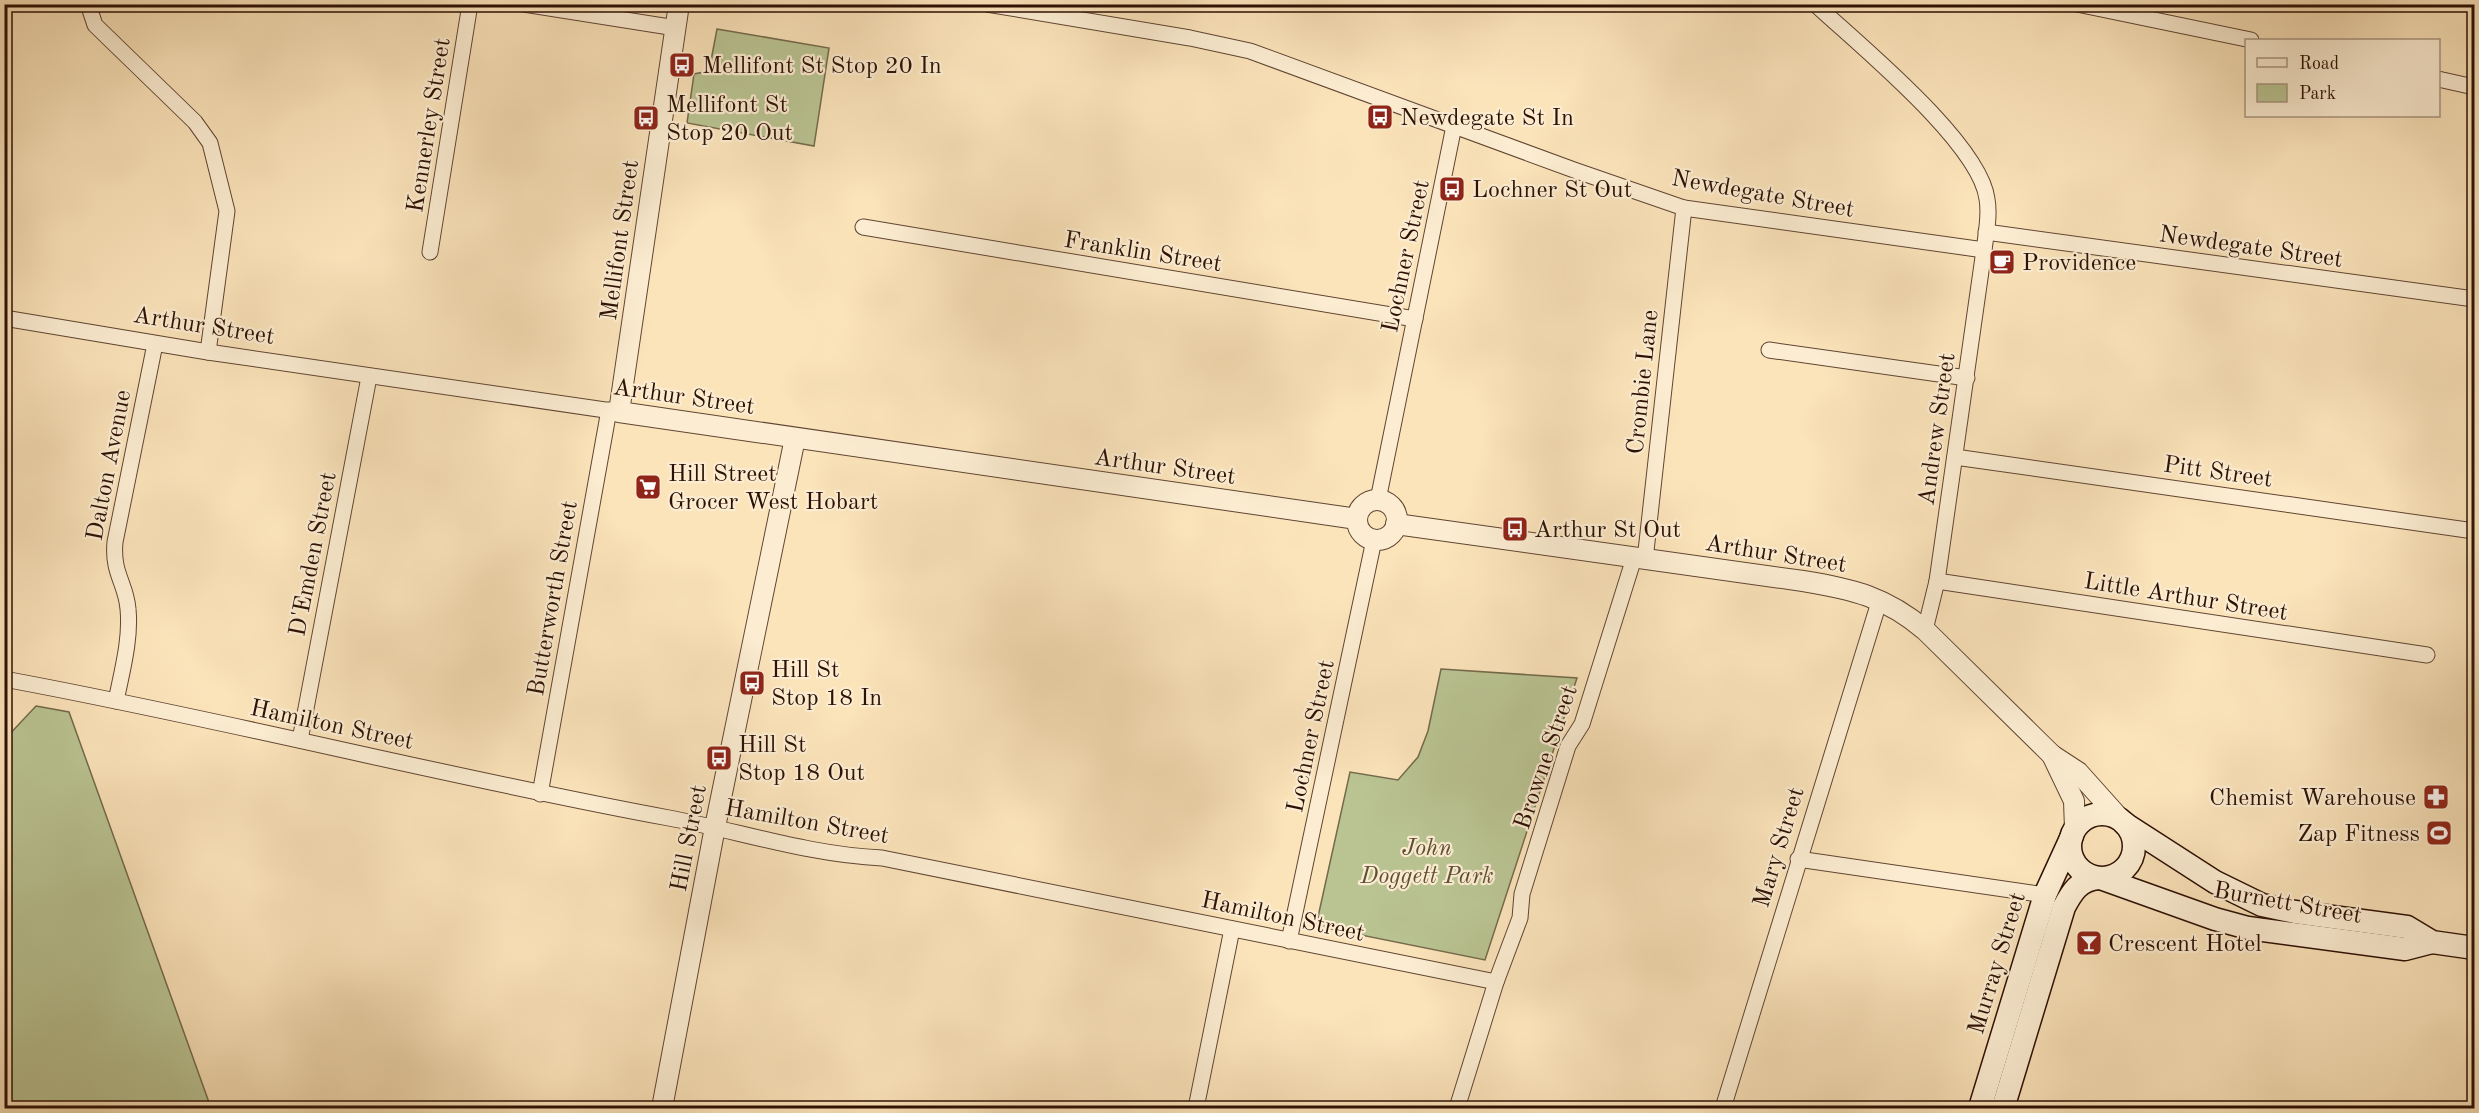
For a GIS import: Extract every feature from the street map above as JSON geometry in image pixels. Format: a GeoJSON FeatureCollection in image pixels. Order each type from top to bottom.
{"type":"FeatureCollection","features":[{"type":"Feature","properties":{"kind":"main road"},"geometry":{"type":"LineString","coordinates":[[2107,814],[2123,822],[2133,837],[2132,858],[2119,874],[2101,878],[2085,873],[2075,863],[2070,850],[2073,833],[2092,816],[2107,814]]}},
{"type":"Feature","properties":{"kind":"main road","name":"Burnett Street"},"geometry":{"type":"LineString","coordinates":[[2123,822],[2215,882],[2262,905],[2295,912],[2407,927],[2432,942]]}},
{"type":"Feature","properties":{"kind":"main road","name":"Murray Street"},"geometry":{"type":"LineString","coordinates":[[1980,1108],[2045,895],[2073,833]]}},
{"type":"Feature","properties":{"kind":"main road","name":"Burnett Street"},"geometry":{"type":"LineString","coordinates":[[2101,878],[2216,920],[2248,928],[2405,949],[2432,942],[2475,948]]}},
{"type":"Feature","properties":{"kind":"main road","name":"Murray Street"},"geometry":{"type":"LineString","coordinates":[[2003,1108],[2064,907],[2077,886],[2087,880],[2101,878]]}},
{"type":"Feature","properties":{"kind":"street"},"geometry":{"type":"LineString","coordinates":[[88,4],[95,25],[195,122],[210,143],[227,211],[208,352]]}},
{"type":"Feature","properties":{"kind":"street","name":"Kennerley Street"},"geometry":{"type":"LineString","coordinates":[[430,252],[470,4]]}},
{"type":"Feature","properties":{"kind":"street"},"geometry":{"type":"LineString","coordinates":[[524,4],[676,28]]}},
{"type":"Feature","properties":{"kind":"street","name":"Mellifont Street"},"geometry":{"type":"LineString","coordinates":[[614,411],[679,4]]}},
{"type":"Feature","properties":{"kind":"street","name":"Newdegate Street"},"geometry":{"type":"LineString","coordinates":[[987,4],[1190,38],[1250,51],[1684,208],[1984,250]]}},
{"type":"Feature","properties":{"kind":"street","name":"Andrew Street"},"geometry":{"type":"LineString","coordinates":[[1815,4],[1917,98],[1977,171],[1987,198],[1986,232],[1967,378],[1937,581],[1925,630]]}},
{"type":"Feature","properties":{"kind":"street"},"geometry":{"type":"LineString","coordinates":[[2077,4],[2246,39]]}},
{"type":"Feature","properties":{"kind":"street"},"geometry":{"type":"LineString","coordinates":[[2440,79],[2475,87]]}},
{"type":"Feature","properties":{"kind":"street","name":"Lochner Street"},"geometry":{"type":"LineString","coordinates":[[1378,500],[1454,126]]}},
{"type":"Feature","properties":{"kind":"street","name":"Crombie Lane"},"geometry":{"type":"LineString","coordinates":[[1639,559],[1684,208]]}},
{"type":"Feature","properties":{"kind":"street","name":"Franklin Street"},"geometry":{"type":"LineString","coordinates":[[864,227],[1415,320]]}},
{"type":"Feature","properties":{"kind":"street","name":"Newdegate Street"},"geometry":{"type":"LineString","coordinates":[[1986,232],[2475,299]]}},
{"type":"Feature","properties":{"kind":"street","name":"Arthur Street"},"geometry":{"type":"LineString","coordinates":[[4,318],[369,377],[1357,519]]}},
{"type":"Feature","properties":{"kind":"street","name":"Dalton Avenue"},"geometry":{"type":"LineString","coordinates":[[116,701],[129,628],[128,606],[113,561],[115,542],[155,344]]}},
{"type":"Feature","properties":{"kind":"street"},"geometry":{"type":"LineString","coordinates":[[1769,350],[1967,378]]}},
{"type":"Feature","properties":{"kind":"street","name":"D'Emden Street"},"geometry":{"type":"LineString","coordinates":[[300,740],[369,377]]}},
{"type":"Feature","properties":{"kind":"street","name":"Butterworth Street"},"geometry":{"type":"LineString","coordinates":[[540,794],[614,411]]}},
{"type":"Feature","properties":{"kind":"street","name":"Hill Street"},"geometry":{"type":"LineString","coordinates":[[663,1108],[715,827],[795,438]]}},
{"type":"Feature","properties":{"kind":"street","name":"Pitt Street"},"geometry":{"type":"LineString","coordinates":[[1955,457],[2475,531]]}},
{"type":"Feature","properties":{"kind":"street"},"geometry":{"type":"LineString","coordinates":[[1378,500],[1392,508],[1396,524],[1390,534],[1374,540],[1360,530],[1357,519],[1361,508],[1378,500]]}},
{"type":"Feature","properties":{"kind":"street","name":"Arthur Street"},"geometry":{"type":"LineString","coordinates":[[1396,524],[1803,581],[1846,588],[1880,599],[1925,630],[2052,755],[2078,772],[2123,822]]}},
{"type":"Feature","properties":{"kind":"street","name":"Lochner Street"},"geometry":{"type":"LineString","coordinates":[[1289,941],[1374,540]]}},
{"type":"Feature","properties":{"kind":"street","name":"Browne Street"},"geometry":{"type":"LineString","coordinates":[[1457,1108],[1496,982],[1520,918],[1522,894],[1568,746],[1582,724],[1639,559]]}},
{"type":"Feature","properties":{"kind":"street","name":"Little Arthur Street"},"geometry":{"type":"LineString","coordinates":[[1937,581],[2427,655]]}},
{"type":"Feature","properties":{"kind":"street","name":"Mary Street"},"geometry":{"type":"LineString","coordinates":[[1722,1108],[1880,599]]}},
{"type":"Feature","properties":{"kind":"street","name":"Hamilton Street"},"geometry":{"type":"LineString","coordinates":[[4,679],[300,740],[540,794],[715,827],[853,857],[882,858],[1496,982]]}},
{"type":"Feature","properties":{"kind":"street","name":"Arthur Street"},"geometry":{"type":"LineString","coordinates":[[2052,755],[2072,794],[2076,814],[2073,833]]}},
{"type":"Feature","properties":{"kind":"street"},"geometry":{"type":"LineString","coordinates":[[1798,859],[2045,895]]}},
{"type":"Feature","properties":{"kind":"street"},"geometry":{"type":"LineString","coordinates":[[1196,1108],[1232,929]]}},
{"type":"Feature","properties":{"kind":"green space"},"geometry":{"type":"Polygon","coordinates":[[[717,29],[829,48],[814,146],[687,123],[694,74],[709,71],[717,29]]]}},
{"type":"Feature","properties":{"kind":"green space","name":"John Doggett Park"},"geometry":{"type":"Polygon","coordinates":[[[1441,669],[1577,678],[1485,960],[1316,926],[1350,772],[1398,780],[1418,757],[1428,731],[1441,669]]]}},
{"type":"Feature","properties":{"kind":"green space"},"geometry":{"type":"Polygon","coordinates":[[[36,706],[69,712],[211,1108],[5,1108],[5,739],[36,706]]]}},
{"type":"Feature","properties":{"kind":"place","name":"Mellifont St Stop 20 In"},"geometry":{"type":"Point","coordinates":[682,65]}},
{"type":"Feature","properties":{"kind":"place","name":"Newdegate St In"},"geometry":{"type":"Point","coordinates":[1380,117]}},
{"type":"Feature","properties":{"kind":"place","name":"Mellifont St Stop 20 Out"},"geometry":{"type":"Point","coordinates":[646,118]}},
{"type":"Feature","properties":{"kind":"place","name":"Lochner St Out"},"geometry":{"type":"Point","coordinates":[1452,189]}},
{"type":"Feature","properties":{"kind":"place","name":"Providence"},"geometry":{"type":"Point","coordinates":[2002,262]}},
{"type":"Feature","properties":{"kind":"place","name":"Hill Street Grocer West Hobart"},"geometry":{"type":"Point","coordinates":[648,487]}},
{"type":"Feature","properties":{"kind":"place","name":"Arthur St Out"},"geometry":{"type":"Point","coordinates":[1515,529]}},
{"type":"Feature","properties":{"kind":"place","name":"Hill St Stop 18 In"},"geometry":{"type":"Point","coordinates":[752,683]}},
{"type":"Feature","properties":{"kind":"place","name":"Hill St Stop 18 Out"},"geometry":{"type":"Point","coordinates":[719,758]}},
{"type":"Feature","properties":{"kind":"place","name":"Chemist Warehouse"},"geometry":{"type":"Point","coordinates":[2436,797]}},
{"type":"Feature","properties":{"kind":"place","name":"Zap Fitness"},"geometry":{"type":"Point","coordinates":[2439,833]}},
{"type":"Feature","properties":{"kind":"place","name":"Crescent Hotel"},"geometry":{"type":"Point","coordinates":[2089,943]}}]}
